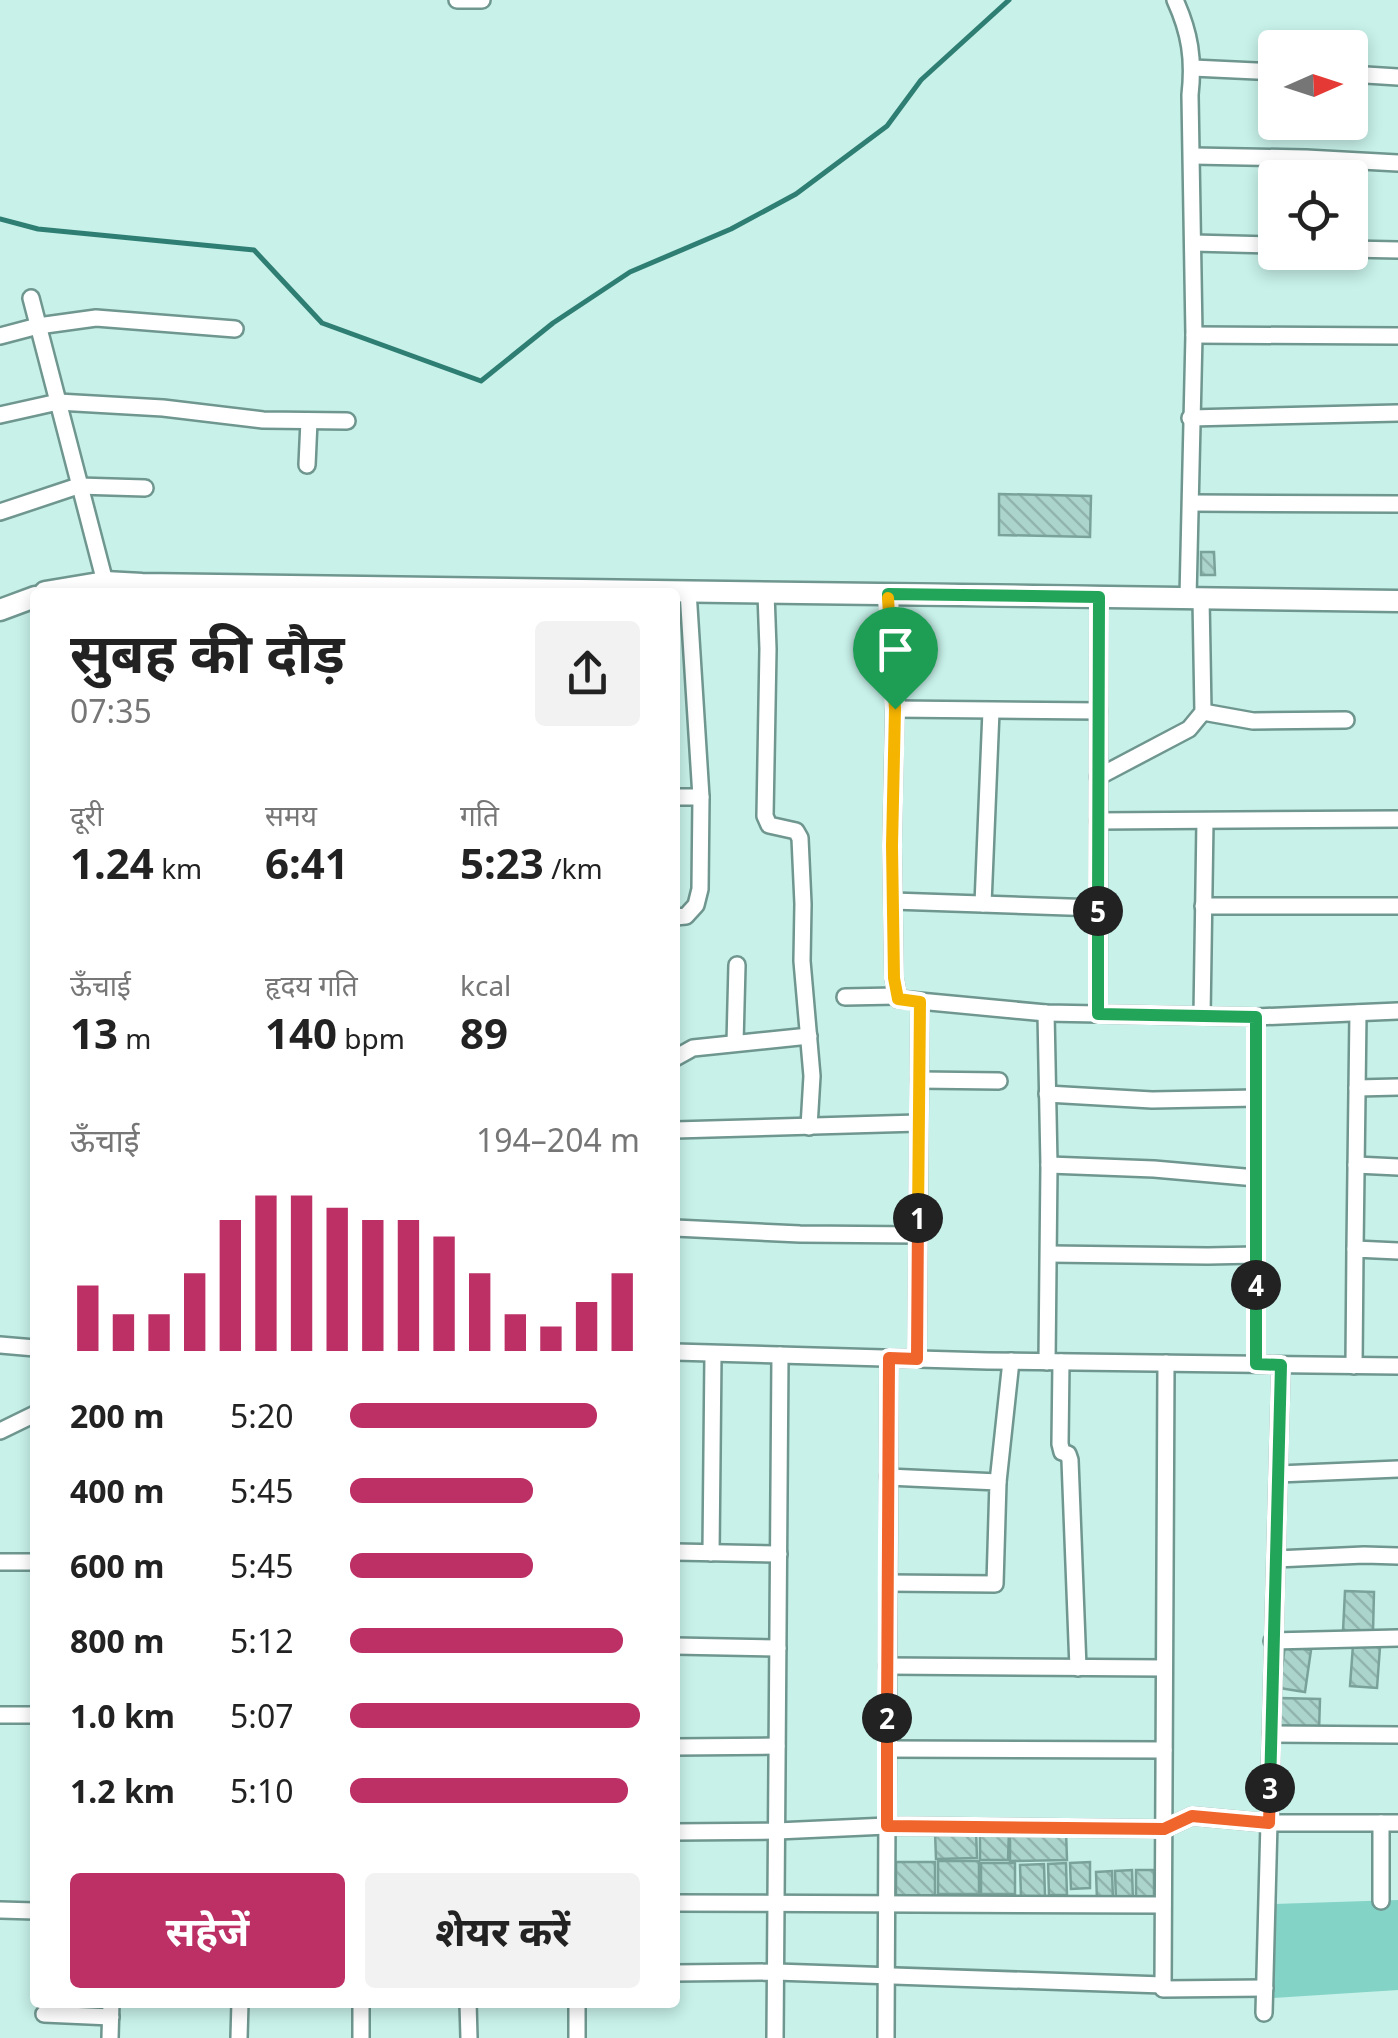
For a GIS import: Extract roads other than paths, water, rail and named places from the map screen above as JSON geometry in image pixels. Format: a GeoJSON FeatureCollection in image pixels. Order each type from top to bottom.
{"type":"FeatureCollection","features":[{"type":"Feature","properties":{"kind":"street"},"geometry":{"type":"LineString","coordinates":[[458,0],[482,0]]}},
{"type":"Feature","properties":{"kind":"street"},"geometry":{"type":"LineString","coordinates":[[1098,777],[1189,729],[1202,712],[1191,504],[1193,68],[1188,28],[1175,0]]}},
{"type":"Feature","properties":{"kind":"street"},"geometry":{"type":"LineString","coordinates":[[1193,68],[1258,71]]}},
{"type":"Feature","properties":{"kind":"street"},"geometry":{"type":"LineString","coordinates":[[1368,75],[1398,77]]}},
{"type":"Feature","properties":{"kind":"street"},"geometry":{"type":"LineString","coordinates":[[1192,156],[1398,163]]}},
{"type":"Feature","properties":{"kind":"street"},"geometry":{"type":"LineString","coordinates":[[1193,243],[1258,244]]}},
{"type":"Feature","properties":{"kind":"street"},"geometry":{"type":"LineString","coordinates":[[1368,249],[1398,250]]}},
{"type":"Feature","properties":{"kind":"street"},"geometry":{"type":"LineString","coordinates":[[31,298],[105,582]]}},
{"type":"Feature","properties":{"kind":"street"},"geometry":{"type":"LineString","coordinates":[[0,336],[96,318],[235,329]]}},
{"type":"Feature","properties":{"kind":"street"},"geometry":{"type":"LineString","coordinates":[[1194,336],[1398,336]]}},
{"type":"Feature","properties":{"kind":"street"},"geometry":{"type":"LineString","coordinates":[[0,416],[58,402],[163,408],[263,420],[347,421]]}},
{"type":"Feature","properties":{"kind":"street"},"geometry":{"type":"LineString","coordinates":[[1190,418],[1398,412]]}},
{"type":"Feature","properties":{"kind":"street"},"geometry":{"type":"LineString","coordinates":[[307,465],[309,420]]}},
{"type":"Feature","properties":{"kind":"street"},"geometry":{"type":"LineString","coordinates":[[0,512],[78,486],[145,488]]}},
{"type":"Feature","properties":{"kind":"street"},"geometry":{"type":"LineString","coordinates":[[1191,504],[1398,504]]}},
{"type":"Feature","properties":{"kind":"street"},"geometry":{"type":"LineString","coordinates":[[70,588],[105,582],[316,588]]}},
{"type":"Feature","properties":{"kind":"street"},"geometry":{"type":"LineString","coordinates":[[680,592],[1398,601]]}},
{"type":"Feature","properties":{"kind":"street"},"geometry":{"type":"LineString","coordinates":[[680,917],[696,906],[700,889],[701,798],[688,592]]}},
{"type":"Feature","properties":{"kind":"street"},"geometry":{"type":"LineString","coordinates":[[766,593],[764,816],[770,825],[796,832],[800,838],[802,961],[812,1076],[809,1128]]}},
{"type":"Feature","properties":{"kind":"street"},"geometry":{"type":"LineString","coordinates":[[888,594],[895,709],[896,996],[901,1001],[1098,1014],[1256,1017],[1398,1011]]}},
{"type":"Feature","properties":{"kind":"street"},"geometry":{"type":"LineString","coordinates":[[1098,1014],[1099,597]]}},
{"type":"Feature","properties":{"kind":"street"},"geometry":{"type":"LineString","coordinates":[[0,610],[30,598]]}},
{"type":"Feature","properties":{"kind":"street"},"geometry":{"type":"LineString","coordinates":[[895,709],[1099,710]]}},
{"type":"Feature","properties":{"kind":"street"},"geometry":{"type":"LineString","coordinates":[[983,904],[991,711]]}},
{"type":"Feature","properties":{"kind":"street"},"geometry":{"type":"LineString","coordinates":[[1202,712],[1253,720],[1346,720]]}},
{"type":"Feature","properties":{"kind":"street"},"geometry":{"type":"LineString","coordinates":[[680,798],[701,798]]}},
{"type":"Feature","properties":{"kind":"street"},"geometry":{"type":"LineString","coordinates":[[1098,821],[1398,820]]}},
{"type":"Feature","properties":{"kind":"street"},"geometry":{"type":"LineString","coordinates":[[1202,1016],[1205,821]]}},
{"type":"Feature","properties":{"kind":"street"},"geometry":{"type":"LineString","coordinates":[[893,901],[1098,908]]}},
{"type":"Feature","properties":{"kind":"street"},"geometry":{"type":"LineString","coordinates":[[1204,906],[1398,906]]}},
{"type":"Feature","properties":{"kind":"street"},"geometry":{"type":"LineString","coordinates":[[735,1043],[736,965]]}},
{"type":"Feature","properties":{"kind":"street"},"geometry":{"type":"LineString","coordinates":[[845,997],[896,996]]}},
{"type":"Feature","properties":{"kind":"street"},"geometry":{"type":"LineString","coordinates":[[917,1359],[920,1002]]}},
{"type":"Feature","properties":{"kind":"street"},"geometry":{"type":"LineString","coordinates":[[1046,1012],[1048,1254],[1060,1444],[1070,1460],[1078,1668]]}},
{"type":"Feature","properties":{"kind":"street"},"geometry":{"type":"LineString","coordinates":[[1354,1366],[1358,1013]]}},
{"type":"Feature","properties":{"kind":"street"},"geometry":{"type":"LineString","coordinates":[[1256,1017],[1256,1364]]}},
{"type":"Feature","properties":{"kind":"street"},"geometry":{"type":"LineString","coordinates":[[680,1055],[693,1048],[809,1036]]}},
{"type":"Feature","properties":{"kind":"street"},"geometry":{"type":"LineString","coordinates":[[919,1080],[999,1081]]}},
{"type":"Feature","properties":{"kind":"street"},"geometry":{"type":"LineString","coordinates":[[1357,1088],[1398,1087]]}},
{"type":"Feature","properties":{"kind":"street"},"geometry":{"type":"LineString","coordinates":[[1047,1094],[1152,1100],[1256,1098]]}},
{"type":"Feature","properties":{"kind":"street"},"geometry":{"type":"LineString","coordinates":[[680,1130],[918,1123]]}},
{"type":"Feature","properties":{"kind":"street"},"geometry":{"type":"LineString","coordinates":[[1049,1165],[1256,1178]]}},
{"type":"Feature","properties":{"kind":"street"},"geometry":{"type":"LineString","coordinates":[[1356,1166],[1398,1167]]}},
{"type":"Feature","properties":{"kind":"street"},"geometry":{"type":"LineString","coordinates":[[680,1228],[918,1235]]}},
{"type":"Feature","properties":{"kind":"street"},"geometry":{"type":"LineString","coordinates":[[1356,1250],[1398,1250]]}},
{"type":"Feature","properties":{"kind":"street"},"geometry":{"type":"LineString","coordinates":[[1048,1254],[1256,1255]]}},
{"type":"Feature","properties":{"kind":"street"},"geometry":{"type":"LineString","coordinates":[[0,1345],[30,1348]]}},
{"type":"Feature","properties":{"kind":"street"},"geometry":{"type":"LineString","coordinates":[[680,1352],[1398,1366]]}},
{"type":"Feature","properties":{"kind":"street"},"geometry":{"type":"LineString","coordinates":[[711,1552],[713,1354]]}},
{"type":"Feature","properties":{"kind":"street"},"geometry":{"type":"LineString","coordinates":[[776,2038],[780,1356]]}},
{"type":"Feature","properties":{"kind":"street"},"geometry":{"type":"LineString","coordinates":[[886,2038],[889,1358]]}},
{"type":"Feature","properties":{"kind":"street"},"geometry":{"type":"LineString","coordinates":[[888,1582],[995,1584],[998,1482],[1011,1361]]}},
{"type":"Feature","properties":{"kind":"street"},"geometry":{"type":"LineString","coordinates":[[1166,1363],[1162,1985],[1163,1989],[1265,1988]]}},
{"type":"Feature","properties":{"kind":"street"},"geometry":{"type":"LineString","coordinates":[[1264,2013],[1281,1365]]}},
{"type":"Feature","properties":{"kind":"street"},"geometry":{"type":"LineString","coordinates":[[0,1431],[30,1416]]}},
{"type":"Feature","properties":{"kind":"street"},"geometry":{"type":"LineString","coordinates":[[1278,1474],[1398,1469]]}},
{"type":"Feature","properties":{"kind":"street"},"geometry":{"type":"LineString","coordinates":[[888,1476],[998,1482]]}},
{"type":"Feature","properties":{"kind":"street"},"geometry":{"type":"LineString","coordinates":[[680,1552],[779,1554]]}},
{"type":"Feature","properties":{"kind":"street"},"geometry":{"type":"LineString","coordinates":[[1276,1559],[1398,1556]]}},
{"type":"Feature","properties":{"kind":"street"},"geometry":{"type":"LineString","coordinates":[[0,1562],[30,1562]]}},
{"type":"Feature","properties":{"kind":"street"},"geometry":{"type":"LineString","coordinates":[[1272,1641],[1398,1638]]}},
{"type":"Feature","properties":{"kind":"street"},"geometry":{"type":"LineString","coordinates":[[680,1646],[778,1648]]}},
{"type":"Feature","properties":{"kind":"street"},"geometry":{"type":"LineString","coordinates":[[888,1666],[1164,1668]]}},
{"type":"Feature","properties":{"kind":"street"},"geometry":{"type":"LineString","coordinates":[[0,1715],[30,1715]]}},
{"type":"Feature","properties":{"kind":"street"},"geometry":{"type":"LineString","coordinates":[[1271,1734],[1398,1735]]}},
{"type":"Feature","properties":{"kind":"street"},"geometry":{"type":"LineString","coordinates":[[680,1746],[778,1746]]}},
{"type":"Feature","properties":{"kind":"street"},"geometry":{"type":"LineString","coordinates":[[887,1749],[1164,1750]]}},
{"type":"Feature","properties":{"kind":"street"},"geometry":{"type":"LineString","coordinates":[[680,1832],[887,1826],[1164,1829],[1192,1816],[1269,1823],[1390,1824],[1381,1901]]}},
{"type":"Feature","properties":{"kind":"street"},"geometry":{"type":"LineString","coordinates":[[680,1903],[1163,1904]]}},
{"type":"Feature","properties":{"kind":"street"},"geometry":{"type":"LineString","coordinates":[[0,1910],[30,1911]]}},
{"type":"Feature","properties":{"kind":"street"},"geometry":{"type":"LineString","coordinates":[[680,1972],[886,1974],[1162,1985]]}},
{"type":"Feature","properties":{"kind":"street"},"geometry":{"type":"LineString","coordinates":[[238,2038],[240,2008]]}},
{"type":"Feature","properties":{"kind":"street"},"geometry":{"type":"LineString","coordinates":[[361,2038],[362,2008]]}},
{"type":"Feature","properties":{"kind":"street"},"geometry":{"type":"LineString","coordinates":[[468,2008],[469,2038]]}},
{"type":"Feature","properties":{"kind":"street"},"geometry":{"type":"LineString","coordinates":[[577,2008],[577,2038]]}},
{"type":"Feature","properties":{"kind":"street"},"geometry":{"type":"LineString","coordinates":[[44,2014],[111,2010],[110,2038]]}},
{"type":"Feature","properties":{"kind":"waterway"},"geometry":{"type":"LineString","coordinates":[[0,219],[38,229],[254,250],[322,323],[481,381],[553,323],[630,272],[731,229],[796,194],[887,126],[921,80],[1009,0]]}}]}
